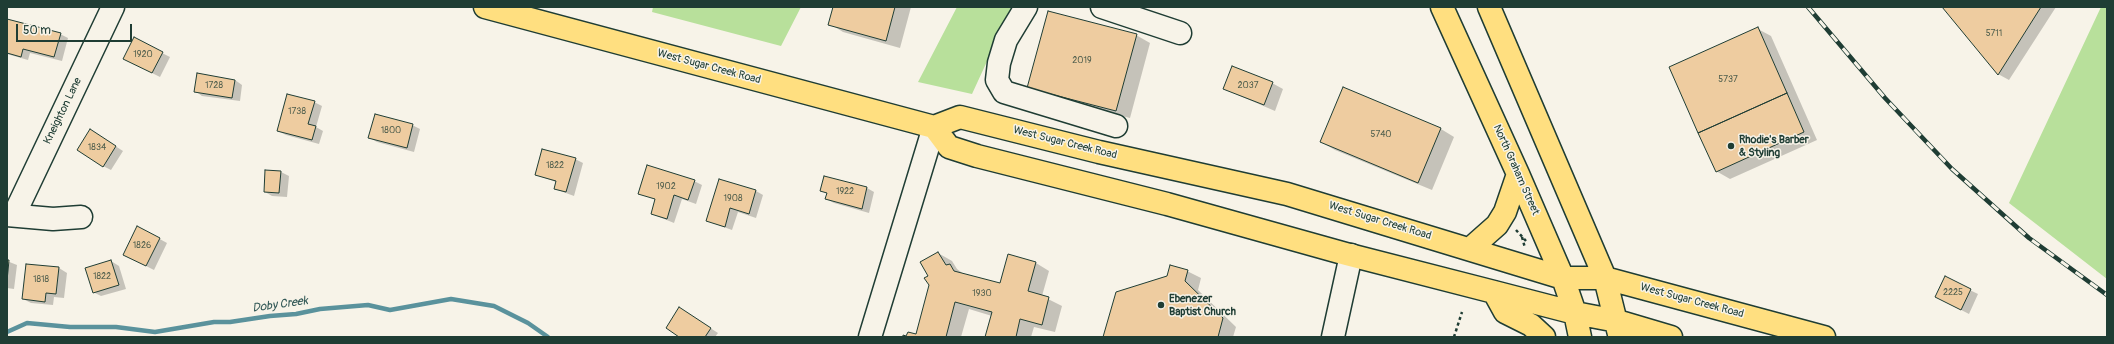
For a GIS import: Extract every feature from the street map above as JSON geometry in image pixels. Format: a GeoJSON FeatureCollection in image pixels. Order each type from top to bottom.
{"type":"FeatureCollection","features":[{"type":"Feature","properties":{"kind":"main road","name":"West Sugar Creek Road"},"geometry":{"type":"LineString","coordinates":[[485,7],[934,128],[960,117],[1099,152],[1287,194],[1471,248],[1563,278],[1605,278],[1824,337]]}},
{"type":"Feature","properties":{"kind":"main road","name":"North Graham Street"},"geometry":{"type":"LineString","coordinates":[[1442,7],[1518,174],[1563,278],[1575,313],[1580,337]]}},
{"type":"Feature","properties":{"kind":"main road"},"geometry":{"type":"LineString","coordinates":[[1489,7],[1605,278],[1618,329]]}},
{"type":"Feature","properties":{"kind":"main road"},"geometry":{"type":"LineString","coordinates":[[934,128],[949,147],[976,156],[1168,204],[1351,255],[1575,313],[1618,329],[1671,337]]}},
{"type":"Feature","properties":{"kind":"main road"},"geometry":{"type":"LineString","coordinates":[[976,156],[1000,143],[1068,155],[1099,152]]}},
{"type":"Feature","properties":{"kind":"main road"},"geometry":{"type":"LineString","coordinates":[[1471,248],[1497,225],[1505,212],[1518,174]]}},
{"type":"Feature","properties":{"kind":"main road"},"geometry":{"type":"LineString","coordinates":[[1494,292],[1505,312],[1531,325],[1544,337]]}},
{"type":"Feature","properties":{"kind":"street","name":"Kneighton Lane"},"geometry":{"type":"LineString","coordinates":[[10,215],[113,7]]}},
{"type":"Feature","properties":{"kind":"street"},"geometry":{"type":"LineString","coordinates":[[1026,7],[1006,40],[999,63],[997,80],[1004,92],[1116,126]]}},
{"type":"Feature","properties":{"kind":"street"},"geometry":{"type":"LineString","coordinates":[[1102,7],[1180,33]]}},
{"type":"Feature","properties":{"kind":"street"},"geometry":{"type":"LineString","coordinates":[[870,337],[934,128]]}},
{"type":"Feature","properties":{"kind":"street"},"geometry":{"type":"LineString","coordinates":[[10,215],[53,219],[81,218]]}},
{"type":"Feature","properties":{"kind":"street"},"geometry":{"type":"LineString","coordinates":[[1333,337],[1351,255]]}},
{"type":"Feature","properties":{"kind":"path"},"geometry":{"type":"LineString","coordinates":[[1512,225],[1527,242],[1531,242]]}},
{"type":"Feature","properties":{"kind":"path"},"geometry":{"type":"LineString","coordinates":[[1522,237],[1526,252]]}},
{"type":"Feature","properties":{"kind":"path"},"geometry":{"type":"LineString","coordinates":[[1524,245],[1527,242]]}},
{"type":"Feature","properties":{"kind":"path"},"geometry":{"type":"LineString","coordinates":[[1454,337],[1462,312]]}},
{"type":"Feature","properties":{"kind":"green space"},"geometry":{"type":"Polygon","coordinates":[[[653,7],[801,7],[781,46],[652,12],[653,7]]]}},
{"type":"Feature","properties":{"kind":"green space"},"geometry":{"type":"Polygon","coordinates":[[[957,7],[1012,7],[972,94],[918,82],[957,7]]]}},
{"type":"Feature","properties":{"kind":"green space"},"geometry":{"type":"Polygon","coordinates":[[[2101,7],[2107,7],[2107,279],[2009,203],[2101,7]]]}},
{"type":"Feature","properties":{"kind":"building"},"geometry":{"type":"Polygon","coordinates":[[[833,7],[895,7],[886,41],[828,25],[833,7]]]}},
{"type":"Feature","properties":{"kind":"building"},"geometry":{"type":"Polygon","coordinates":[[[1942,7],[2041,7],[1998,75],[1942,7]]]}},
{"type":"Feature","properties":{"kind":"building"},"geometry":{"type":"Polygon","coordinates":[[[1048,11],[1137,34],[1116,111],[1027,88],[1048,11]]]}},
{"type":"Feature","properties":{"kind":"building"},"geometry":{"type":"Polygon","coordinates":[[[7,19],[61,33],[54,57],[23,49],[21,57],[7,53],[7,19]]]}},
{"type":"Feature","properties":{"kind":"building"},"geometry":{"type":"Polygon","coordinates":[[[1758,27],[1787,93],[1698,133],[1669,67],[1758,27]]]}},
{"type":"Feature","properties":{"kind":"building"},"geometry":{"type":"Polygon","coordinates":[[[134,37],[163,52],[152,73],[123,59],[134,37]]]}},
{"type":"Feature","properties":{"kind":"building"},"geometry":{"type":"Polygon","coordinates":[[[1232,66],[1273,82],[1264,105],[1223,89],[1232,66]]]}},
{"type":"Feature","properties":{"kind":"building"},"geometry":{"type":"Polygon","coordinates":[[[197,73],[235,80],[232,98],[194,92],[197,73]]]}},
{"type":"Feature","properties":{"kind":"building"},"geometry":{"type":"Polygon","coordinates":[[[1343,87],[1441,128],[1418,183],[1320,142],[1343,87]]]}},
{"type":"Feature","properties":{"kind":"building"},"geometry":{"type":"Polygon","coordinates":[[[1787,93],[1804,132],[1716,172],[1698,133],[1787,93]]]}},
{"type":"Feature","properties":{"kind":"building"},"geometry":{"type":"Polygon","coordinates":[[[287,94],[315,101],[308,124],[316,126],[312,140],[277,131],[287,94]]]}},
{"type":"Feature","properties":{"kind":"building"},"geometry":{"type":"Polygon","coordinates":[[[375,114],[413,124],[407,148],[368,138],[375,114]]]}},
{"type":"Feature","properties":{"kind":"building"},"geometry":{"type":"Polygon","coordinates":[[[90,129],[116,146],[103,167],[77,150],[90,129]]]}},
{"type":"Feature","properties":{"kind":"building"},"geometry":{"type":"Polygon","coordinates":[[[542,149],[576,158],[566,192],[554,189],[556,181],[535,175],[542,149]]]}},
{"type":"Feature","properties":{"kind":"building"},"geometry":{"type":"Polygon","coordinates":[[[647,165],[695,180],[688,200],[674,195],[667,219],[651,214],[655,199],[638,194],[647,165]]]}},
{"type":"Feature","properties":{"kind":"building"},"geometry":{"type":"Polygon","coordinates":[[[265,170],[281,171],[279,193],[264,192],[265,170]]]}},
{"type":"Feature","properties":{"kind":"building"},"geometry":{"type":"Polygon","coordinates":[[[824,176],[867,187],[862,209],[825,199],[827,193],[820,191],[824,176]]]}},
{"type":"Feature","properties":{"kind":"building"},"geometry":{"type":"Polygon","coordinates":[[[719,179],[756,190],[749,214],[730,208],[725,227],[706,221],[719,179]]]}},
{"type":"Feature","properties":{"kind":"building"},"geometry":{"type":"Polygon","coordinates":[[[137,226],[160,238],[146,266],[123,255],[137,226]]]}},
{"type":"Feature","properties":{"kind":"building"},"geometry":{"type":"Polygon","coordinates":[[[938,252],[946,265],[950,264],[954,271],[1000,283],[1008,254],[1036,262],[1028,291],[1049,297],[1042,325],[1020,319],[1016,337],[985,337],[992,312],[955,302],[946,337],[903,337],[903,335],[906,336],[908,332],[916,334],[929,285],[924,278],[928,276],[920,262],[938,252]]]}},
{"type":"Feature","properties":{"kind":"building"},"geometry":{"type":"Polygon","coordinates":[[[7,260],[9,260],[7,281],[7,260]]]}},
{"type":"Feature","properties":{"kind":"building"},"geometry":{"type":"Polygon","coordinates":[[[111,260],[119,285],[93,293],[85,268],[111,260]]]}},
{"type":"Feature","properties":{"kind":"building"},"geometry":{"type":"Polygon","coordinates":[[[26,264],[59,267],[56,294],[46,293],[45,302],[22,299],[26,264]]]}},
{"type":"Feature","properties":{"kind":"building","name":"Ebenezer Baptist Church"},"geometry":{"type":"Polygon","coordinates":[[[1170,265],[1188,270],[1185,281],[1223,318],[1218,337],[1103,337],[1116,292],[1167,276],[1170,265]]]}},
{"type":"Feature","properties":{"kind":"building"},"geometry":{"type":"Polygon","coordinates":[[[1945,276],[1971,289],[1961,310],[1935,297],[1945,276]]]}},
{"type":"Feature","properties":{"kind":"building"},"geometry":{"type":"Polygon","coordinates":[[[679,307],[711,328],[705,337],[679,337],[666,328],[679,307]]]}},
{"type":"Feature","properties":{"kind":"waterway","name":"Doby Creek"},"geometry":{"type":"LineString","coordinates":[[7,332],[27,323],[70,327],[116,327],[155,332],[214,322],[230,322],[296,314],[320,309],[368,305],[390,310],[451,299],[494,306],[528,323],[548,337]]}},
{"type":"Feature","properties":{"kind":"railway"},"geometry":{"type":"LineString","coordinates":[[1808,7],[1885,98],[1952,169],[2029,238],[2107,295]]}},
{"type":"Feature","properties":{"kind":"place","name":"Rhodie's Barber & Styling"},"geometry":{"type":"Point","coordinates":[1731,146]}},
{"type":"Feature","properties":{"kind":"place","name":"Ebenezer Baptist Church"},"geometry":{"type":"Point","coordinates":[1161,305]}}]}
